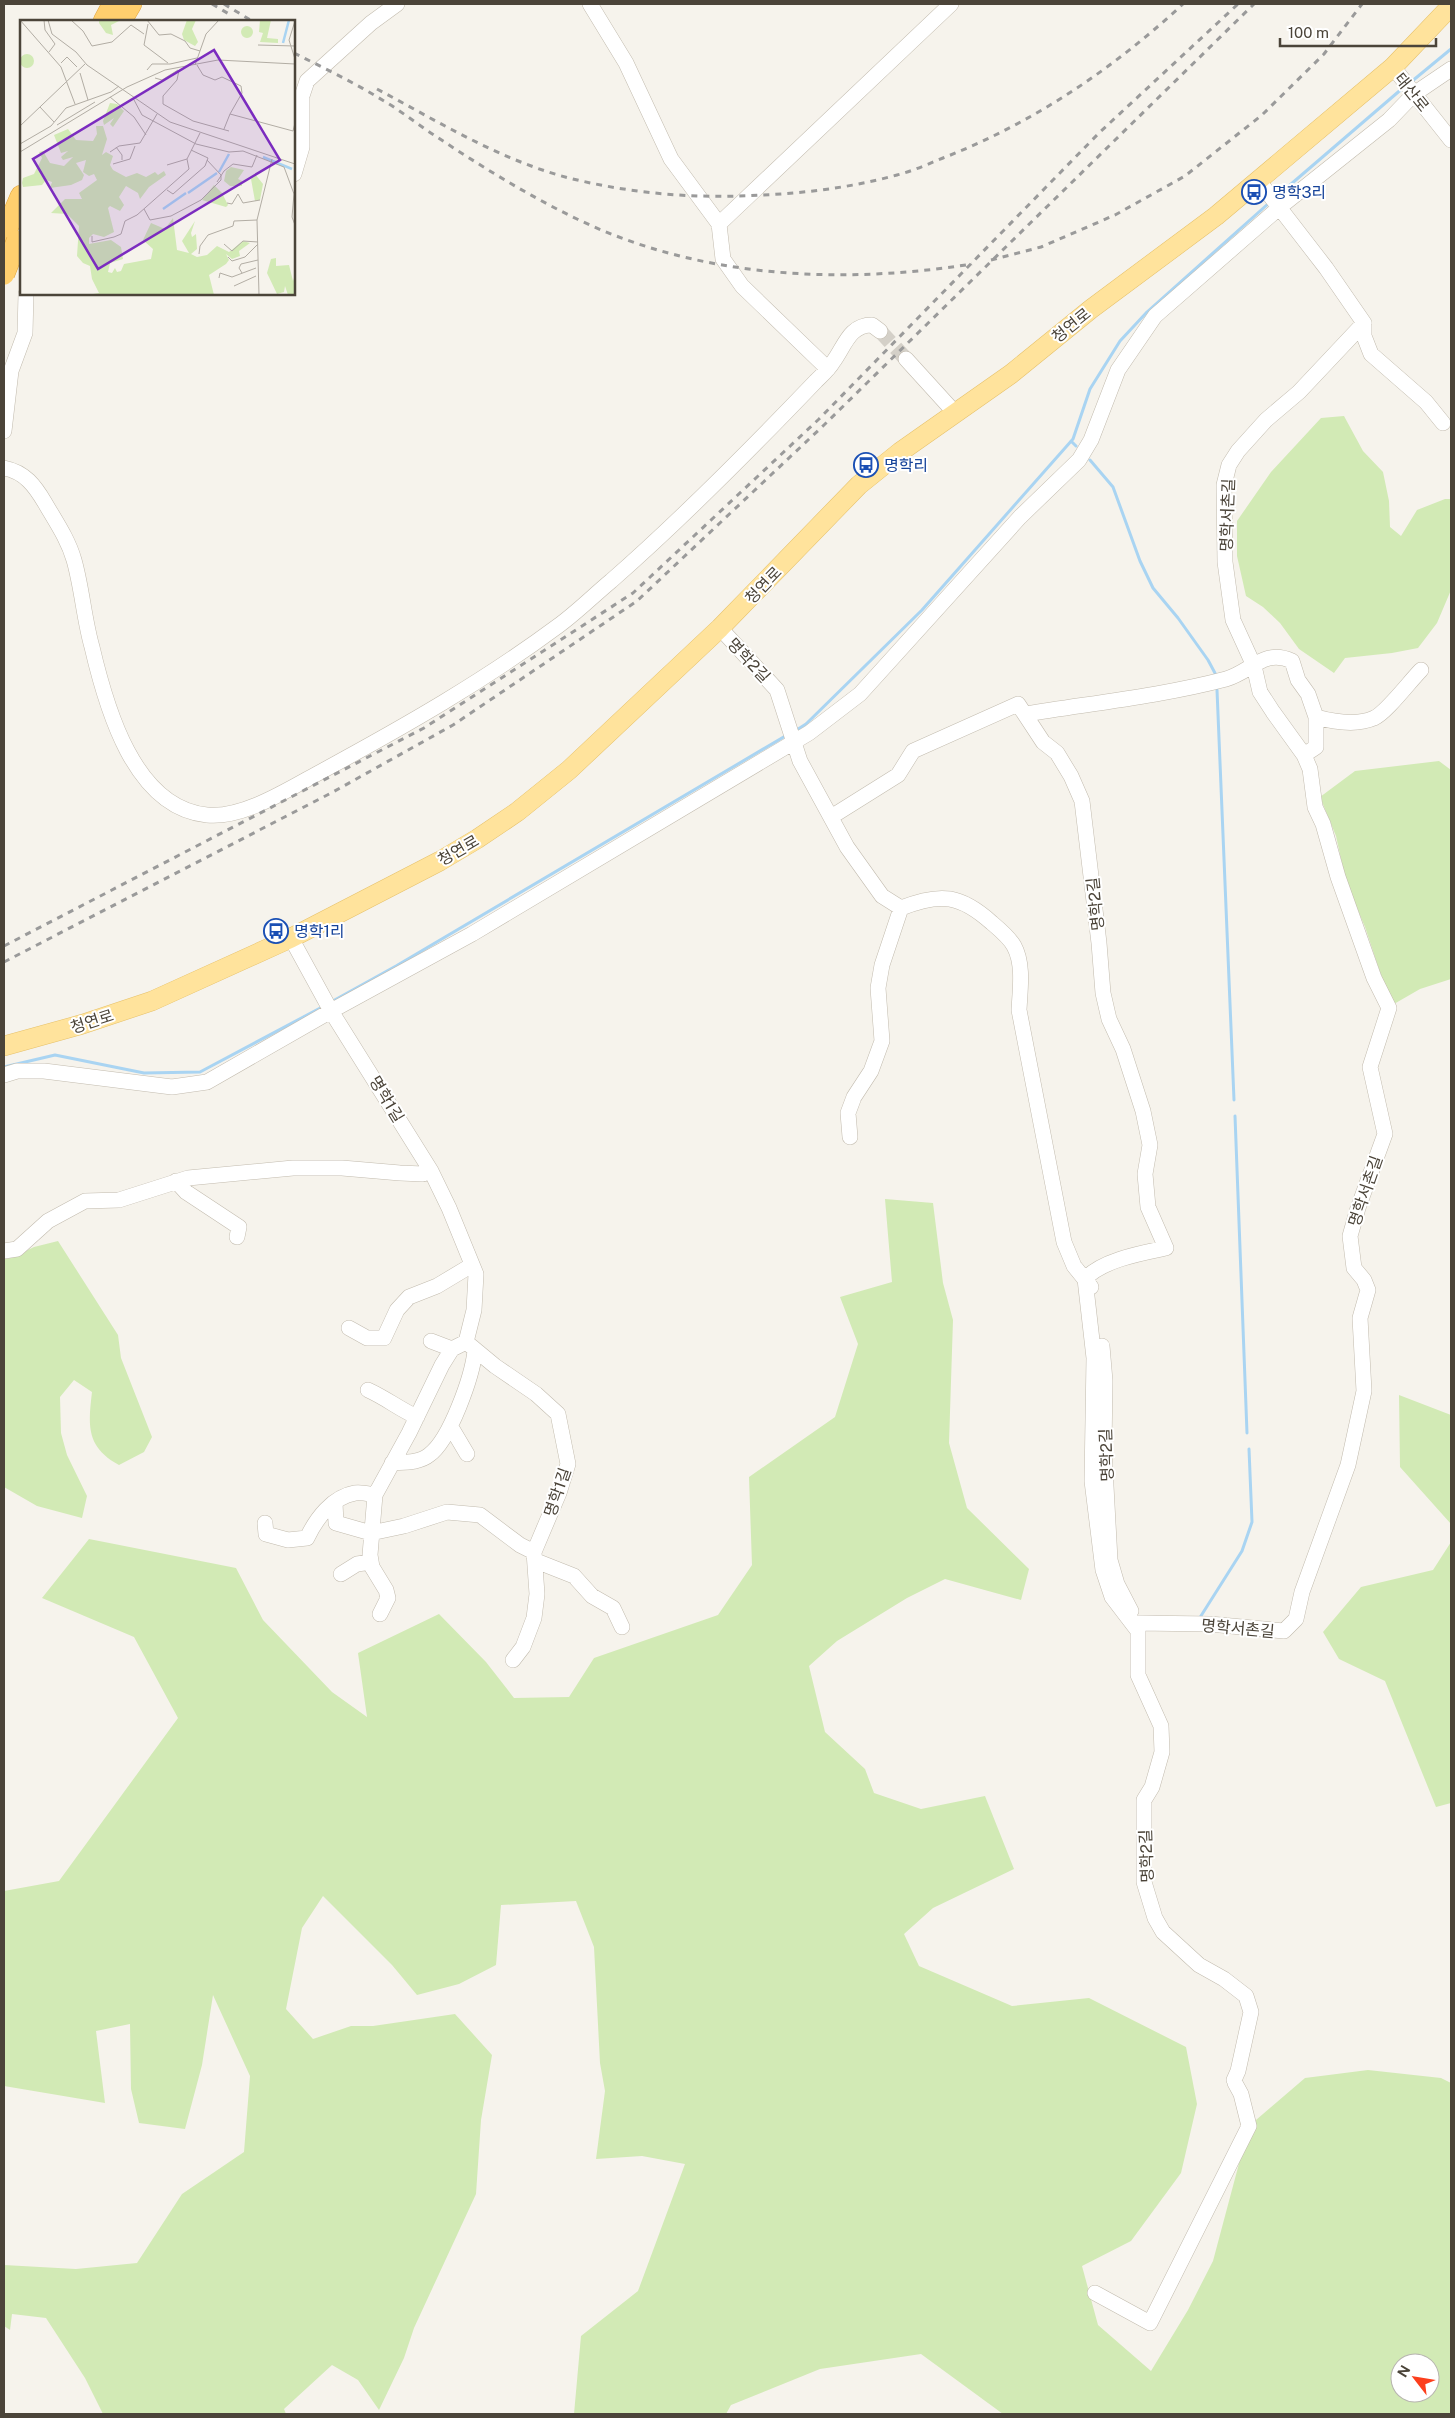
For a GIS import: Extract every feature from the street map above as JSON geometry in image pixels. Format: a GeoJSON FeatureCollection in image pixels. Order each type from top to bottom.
{"type":"FeatureCollection","features":[{"type":"Feature","properties":{"kind":"highway"},"geometry":{"type":"LineString","coordinates":[[105,20],[113,4]]}},
{"type":"Feature","properties":{"kind":"highway"},"geometry":{"type":"LineString","coordinates":[[122,20],[130,4]]}},
{"type":"Feature","properties":{"kind":"highway"},"geometry":{"type":"LineString","coordinates":[[10,273],[10,237],[20,200]]}},
{"type":"Feature","properties":{"kind":"main road","name":"청연로"},"geometry":{"type":"LineString","coordinates":[[4,1046],[83,1024],[152,1001],[291,938],[440,861],[517,812],[569,770],[720,628],[859,485],[900,452],[1010,374],[1091,309],[1180,245],[1395,71],[1451,6]]}},
{"type":"Feature","properties":{"kind":"street"},"geometry":{"type":"LineString","coordinates":[[295,171],[302,147],[302,96],[307,81],[371,23],[398,4]]}},
{"type":"Feature","properties":{"kind":"street"},"geometry":{"type":"LineString","coordinates":[[590,4],[626,63],[671,159],[719,224],[723,260],[742,286],[828,369]]}},
{"type":"Feature","properties":{"kind":"street"},"geometry":{"type":"LineString","coordinates":[[719,224],[951,4]]}},
{"type":"Feature","properties":{"kind":"street"},"geometry":{"type":"LineString","coordinates":[[4,1075],[17,1071],[44,1071],[172,1087],[207,1082],[331,1010],[472,934],[793,739],[809,733],[860,694],[1020,517],[1079,460],[1091,440],[1118,370],[1155,316],[1280,207],[1389,120],[1414,94],[1451,69]]}},
{"type":"Feature","properties":{"kind":"street","name":"태산로"},"geometry":{"type":"LineString","coordinates":[[1395,71],[1451,140]]}},
{"type":"Feature","properties":{"kind":"street"},"geometry":{"type":"LineString","coordinates":[[1258,180],[1326,268],[1364,323],[1364,336],[1371,354],[1426,402],[1443,423]]}},
{"type":"Feature","properties":{"kind":"street"},"geometry":{"type":"LineString","coordinates":[[4,431],[11,370],[25,334],[26,295]]}},
{"type":"Feature","properties":{"kind":"street","name":"명학서촌길"},"geometry":{"type":"LineString","coordinates":[[1135,1624],[1210,1624],[1284,1631],[1296,1619],[1302,1592],[1348,1464],[1360,1416],[1364,1391],[1360,1318],[1368,1290],[1364,1280],[1354,1268],[1350,1236],[1358,1208],[1385,1134],[1370,1066],[1389,1008],[1374,978],[1338,877],[1330,844],[1315,807],[1310,769],[1304,755],[1272,712],[1260,692],[1254,666],[1233,620],[1227,582],[1224,485],[1229,465],[1238,451],[1266,420],[1299,392],[1364,323]]}},
{"type":"Feature","properties":{"kind":"street"},"geometry":{"type":"LineString","coordinates":[[4,468],[15,470],[33,483],[68,540],[75,564],[92,648],[101,679],[127,750],[140,773],[151,787],[183,809],[205,815],[224,816],[270,798],[406,724],[486,677],[561,624],[650,547],[700,498],[828,369],[847,337],[864,325],[872,325],[880,332]]}},
{"type":"Feature","properties":{"kind":"street"},"geometry":{"type":"LineString","coordinates":[[906,359],[956,414]]}},
{"type":"Feature","properties":{"kind":"street","name":"명학2길"},"geometry":{"type":"LineString","coordinates":[[720,628],[776,690],[793,739]]}},
{"type":"Feature","properties":{"kind":"street"},"geometry":{"type":"LineString","coordinates":[[831,817],[898,775],[913,750],[1018,704],[1026,714],[1228,678],[1269,657],[1281,656],[1292,661],[1298,680],[1308,694],[1316,717],[1316,747],[1304,755]]}},
{"type":"Feature","properties":{"kind":"street"},"geometry":{"type":"LineString","coordinates":[[1316,717],[1335,722],[1357,722],[1375,718],[1420,670]]}},
{"type":"Feature","properties":{"kind":"street","name":"명학2길"},"geometry":{"type":"LineString","coordinates":[[1026,714],[1030,724],[1043,742],[1058,754],[1071,776],[1082,802],[1103,993],[1109,1019],[1124,1049],[1143,1112],[1150,1145],[1145,1174],[1148,1207],[1166,1248],[1122,1259],[1099,1269],[1085,1279]]}},
{"type":"Feature","properties":{"kind":"street"},"geometry":{"type":"LineString","coordinates":[[793,739],[810,782],[848,847],[882,896],[902,908],[882,965],[878,988],[882,1041],[871,1071],[854,1097],[848,1113],[850,1137]]}},
{"type":"Feature","properties":{"kind":"street","name":"명학2길"},"geometry":{"type":"LineString","coordinates":[[902,908],[924,899],[946,898],[962,901],[981,913],[1014,946],[1021,981],[1019,1010],[1064,1242],[1074,1266],[1090,1286],[1097,1304],[1102,1335],[1105,1381],[1104,1449],[1110,1560],[1117,1584],[1138,1631],[1138,1675],[1161,1726],[1162,1752],[1152,1787],[1144,1800],[1144,1882],[1155,1918],[1163,1932],[1200,1965],[1224,1978],[1246,1996],[1251,2012],[1234,2081],[1241,2094],[1249,2126],[1150,2324],[1095,2293]]}},
{"type":"Feature","properties":{"kind":"street","name":"명학1길"},"geometry":{"type":"LineString","coordinates":[[291,938],[331,1010],[431,1172],[449,1208],[476,1274],[470,1347],[474,1363],[451,1427],[429,1456],[416,1461],[392,1463]]}},
{"type":"Feature","properties":{"kind":"street"},"geometry":{"type":"LineString","coordinates":[[4,1251],[17,1249],[48,1221],[85,1201],[118,1200],[188,1178],[293,1168],[342,1168],[400,1173],[431,1172]]}},
{"type":"Feature","properties":{"kind":"street"},"geometry":{"type":"LineString","coordinates":[[176,1181],[186,1192],[239,1227],[237,1237]]}},
{"type":"Feature","properties":{"kind":"street"},"geometry":{"type":"LineString","coordinates":[[349,1328],[367,1338],[384,1338],[397,1310],[409,1297],[437,1286],[472,1265]]}},
{"type":"Feature","properties":{"kind":"street"},"geometry":{"type":"LineString","coordinates":[[431,1342],[452,1349],[470,1347]]}},
{"type":"Feature","properties":{"kind":"street","name":"명학1길"},"geometry":{"type":"LineString","coordinates":[[470,1347],[536,1394],[558,1414],[568,1464],[535,1556],[537,1594],[534,1618],[523,1647],[513,1660]]}},
{"type":"Feature","properties":{"kind":"street"},"geometry":{"type":"LineString","coordinates":[[380,1614],[388,1598],[386,1590],[371,1562],[371,1532],[375,1495],[452,1349]]}},
{"type":"Feature","properties":{"kind":"street"},"geometry":{"type":"LineString","coordinates":[[368,1390],[388,1399],[398,1409],[417,1417]]}},
{"type":"Feature","properties":{"kind":"street"},"geometry":{"type":"LineString","coordinates":[[451,1427],[468,1454]]}},
{"type":"Feature","properties":{"kind":"street"},"geometry":{"type":"LineString","coordinates":[[265,1523],[266,1534],[288,1540],[306,1538],[315,1520],[345,1496],[356,1493],[375,1495]]}},
{"type":"Feature","properties":{"kind":"street"},"geometry":{"type":"LineString","coordinates":[[335,1503],[336,1523],[371,1532],[404,1526],[447,1512],[480,1515],[535,1556],[574,1576],[592,1596],[613,1608],[622,1627]]}},
{"type":"Feature","properties":{"kind":"street"},"geometry":{"type":"LineString","coordinates":[[341,1574],[357,1564],[371,1562]]}},
{"type":"Feature","properties":{"kind":"green space"},"geometry":{"type":"Polygon","coordinates":[[[1344,416],[1363,451],[1383,472],[1389,501],[1390,527],[1401,536],[1417,510],[1445,499],[1451,499],[1451,590],[1437,623],[1418,648],[1345,658],[1334,673],[1299,649],[1280,623],[1263,607],[1246,596],[1237,556],[1237,521],[1271,472],[1321,418],[1344,416]]]}},
{"type":"Feature","properties":{"kind":"green space"},"geometry":{"type":"Polygon","coordinates":[[[1439,761],[1451,770],[1451,979],[1420,989],[1394,1004],[1384,984],[1365,927],[1346,882],[1336,836],[1320,797],[1355,771],[1439,761]]]}},
{"type":"Feature","properties":{"kind":"green space"},"geometry":{"type":"Polygon","coordinates":[[[885,1199],[933,1203],[943,1283],[953,1320],[949,1443],[967,1508],[1029,1569],[1021,1600],[945,1579],[907,1598],[837,1641],[809,1666],[825,1732],[865,1769],[874,1793],[921,1809],[985,1796],[1014,1869],[933,1908],[904,1934],[919,1966],[1012,2006],[1089,1998],[1186,2047],[1197,2104],[1181,2173],[1131,2241],[1082,2266],[1098,2325],[1151,2371],[1188,2310],[1213,2261],[1249,2126],[1305,2078],[1368,2070],[1441,2078],[1451,2083],[1451,2414],[1003,2414],[921,2354],[820,2369],[731,2405],[726,2414],[574,2414],[581,2336],[638,2291],[685,2164],[642,2156],[596,2159],[605,2091],[600,2063],[594,1947],[576,1901],[501,1905],[496,1965],[459,1984],[417,1995],[392,1965],[323,1896],[302,1928],[286,2009],[313,2039],[351,2026],[373,2026],[455,2014],[492,2055],[481,2120],[476,2194],[414,2328],[404,2358],[379,2410],[358,2380],[332,2365],[284,2409],[286,2414],[103,2414],[85,2378],[46,2318],[12,2314],[10,2330],[4,2326],[4,2265],[76,2269],[137,2263],[182,2194],[244,2152],[250,2076],[213,1995],[202,2065],[185,2129],[139,2123],[131,2089],[130,2024],[96,2031],[105,2103],[4,2086],[4,1891],[59,1881],[178,1718],[134,1637],[42,1598],[89,1539],[236,1568],[263,1620],[332,1692],[367,1717],[358,1653],[439,1614],[486,1662],[514,1698],[569,1697],[594,1658],[718,1615],[752,1565],[749,1477],[835,1417],[858,1344],[840,1297],[892,1282],[885,1199]]]}},
{"type":"Feature","properties":{"kind":"green space"},"geometry":{"type":"Polygon","coordinates":[[[58,1241],[118,1335],[121,1358],[152,1437],[144,1452],[119,1465],[108,1458],[100,1451],[92,1434],[90,1415],[92,1392],[74,1380],[60,1397],[61,1433],[67,1455],[87,1496],[82,1518],[37,1506],[4,1487],[4,1259],[11,1258],[34,1247],[58,1241]]]}},
{"type":"Feature","properties":{"kind":"green space"},"geometry":{"type":"Polygon","coordinates":[[[1399,1395],[1451,1415],[1451,1524],[1400,1467],[1399,1395]]]}},
{"type":"Feature","properties":{"kind":"green space"},"geometry":{"type":"Polygon","coordinates":[[[1451,1542],[1451,1803],[1436,1807],[1385,1681],[1339,1659],[1323,1632],[1361,1587],[1433,1570],[1451,1542]]]}},
{"type":"Feature","properties":{"kind":"waterway"},"geometry":{"type":"LineString","coordinates":[[1411,82],[1451,49]]}},
{"type":"Feature","properties":{"kind":"waterway"},"geometry":{"type":"LineString","coordinates":[[1276,197],[1404,87]]}},
{"type":"Feature","properties":{"kind":"waterway"},"geometry":{"type":"LineString","coordinates":[[795,731],[806,724],[922,610],[1073,439],[1090,389],[1120,341],[1147,312],[1269,203]]}},
{"type":"Feature","properties":{"kind":"waterway"},"geometry":{"type":"LineString","coordinates":[[1071,441],[1076,446]]}},
{"type":"Feature","properties":{"kind":"waterway"},"geometry":{"type":"LineString","coordinates":[[1090,460],[1113,487],[1140,561],[1153,588],[1178,618],[1208,660],[1216,675]]}},
{"type":"Feature","properties":{"kind":"waterway"},"geometry":{"type":"LineString","coordinates":[[1217,690],[1234,1100]]}},
{"type":"Feature","properties":{"kind":"waterway"},"geometry":{"type":"LineString","coordinates":[[331,1002],[396,966],[787,735]]}},
{"type":"Feature","properties":{"kind":"waterway"},"geometry":{"type":"LineString","coordinates":[[4,1067],[55,1055],[144,1073],[200,1072],[324,1006]]}},
{"type":"Feature","properties":{"kind":"waterway"},"geometry":{"type":"LineString","coordinates":[[1235,1116],[1247,1433]]}},
{"type":"Feature","properties":{"kind":"waterway"},"geometry":{"type":"LineString","coordinates":[[1199,1619],[1242,1551],[1252,1522],[1249,1449]]}},
{"type":"Feature","properties":{"kind":"tunnel"},"geometry":{"type":"LineString","coordinates":[[880,331],[906,359]]}},
{"type":"Feature","properties":{"kind":"railway"},"geometry":{"type":"LineString","coordinates":[[212,4],[229,14]]}},
{"type":"Feature","properties":{"kind":"railway"},"geometry":{"type":"LineString","coordinates":[[224,4],[250,20]]}},
{"type":"Feature","properties":{"kind":"railway"},"geometry":{"type":"LineString","coordinates":[[377,89],[494,151],[569,178],[617,188],[689,196],[738,196],[813,191],[864,183],[909,172],[1009,128],[1040,111],[1100,72],[1129,51],[1183,4]]}},
{"type":"Feature","properties":{"kind":"railway"},"geometry":{"type":"LineString","coordinates":[[4,946],[424,728],[633,593],[819,419],[1099,133],[1238,4]]}},
{"type":"Feature","properties":{"kind":"railway"},"geometry":{"type":"LineString","coordinates":[[4,962],[333,792],[453,725],[637,601],[824,425],[1254,4]]}},
{"type":"Feature","properties":{"kind":"railway"},"geometry":{"type":"LineString","coordinates":[[991,260],[1041,247],[1115,215],[1185,176],[1262,115],[1324,54],[1362,4]]}},
{"type":"Feature","properties":{"kind":"railway"},"geometry":{"type":"LineString","coordinates":[[295,54],[373,94],[468,157],[540,200],[577,219],[624,239],[672,254],[721,265],[771,272],[821,275],[922,271],[972,264]]}},
{"type":"Feature","properties":{"kind":"place","name":"명학3리"},"geometry":{"type":"Point","coordinates":[1254,192]}},
{"type":"Feature","properties":{"kind":"place","name":"명학리"},"geometry":{"type":"Point","coordinates":[866,465]}},
{"type":"Feature","properties":{"kind":"place","name":"명학1리"},"geometry":{"type":"Point","coordinates":[276,931]}}]}
